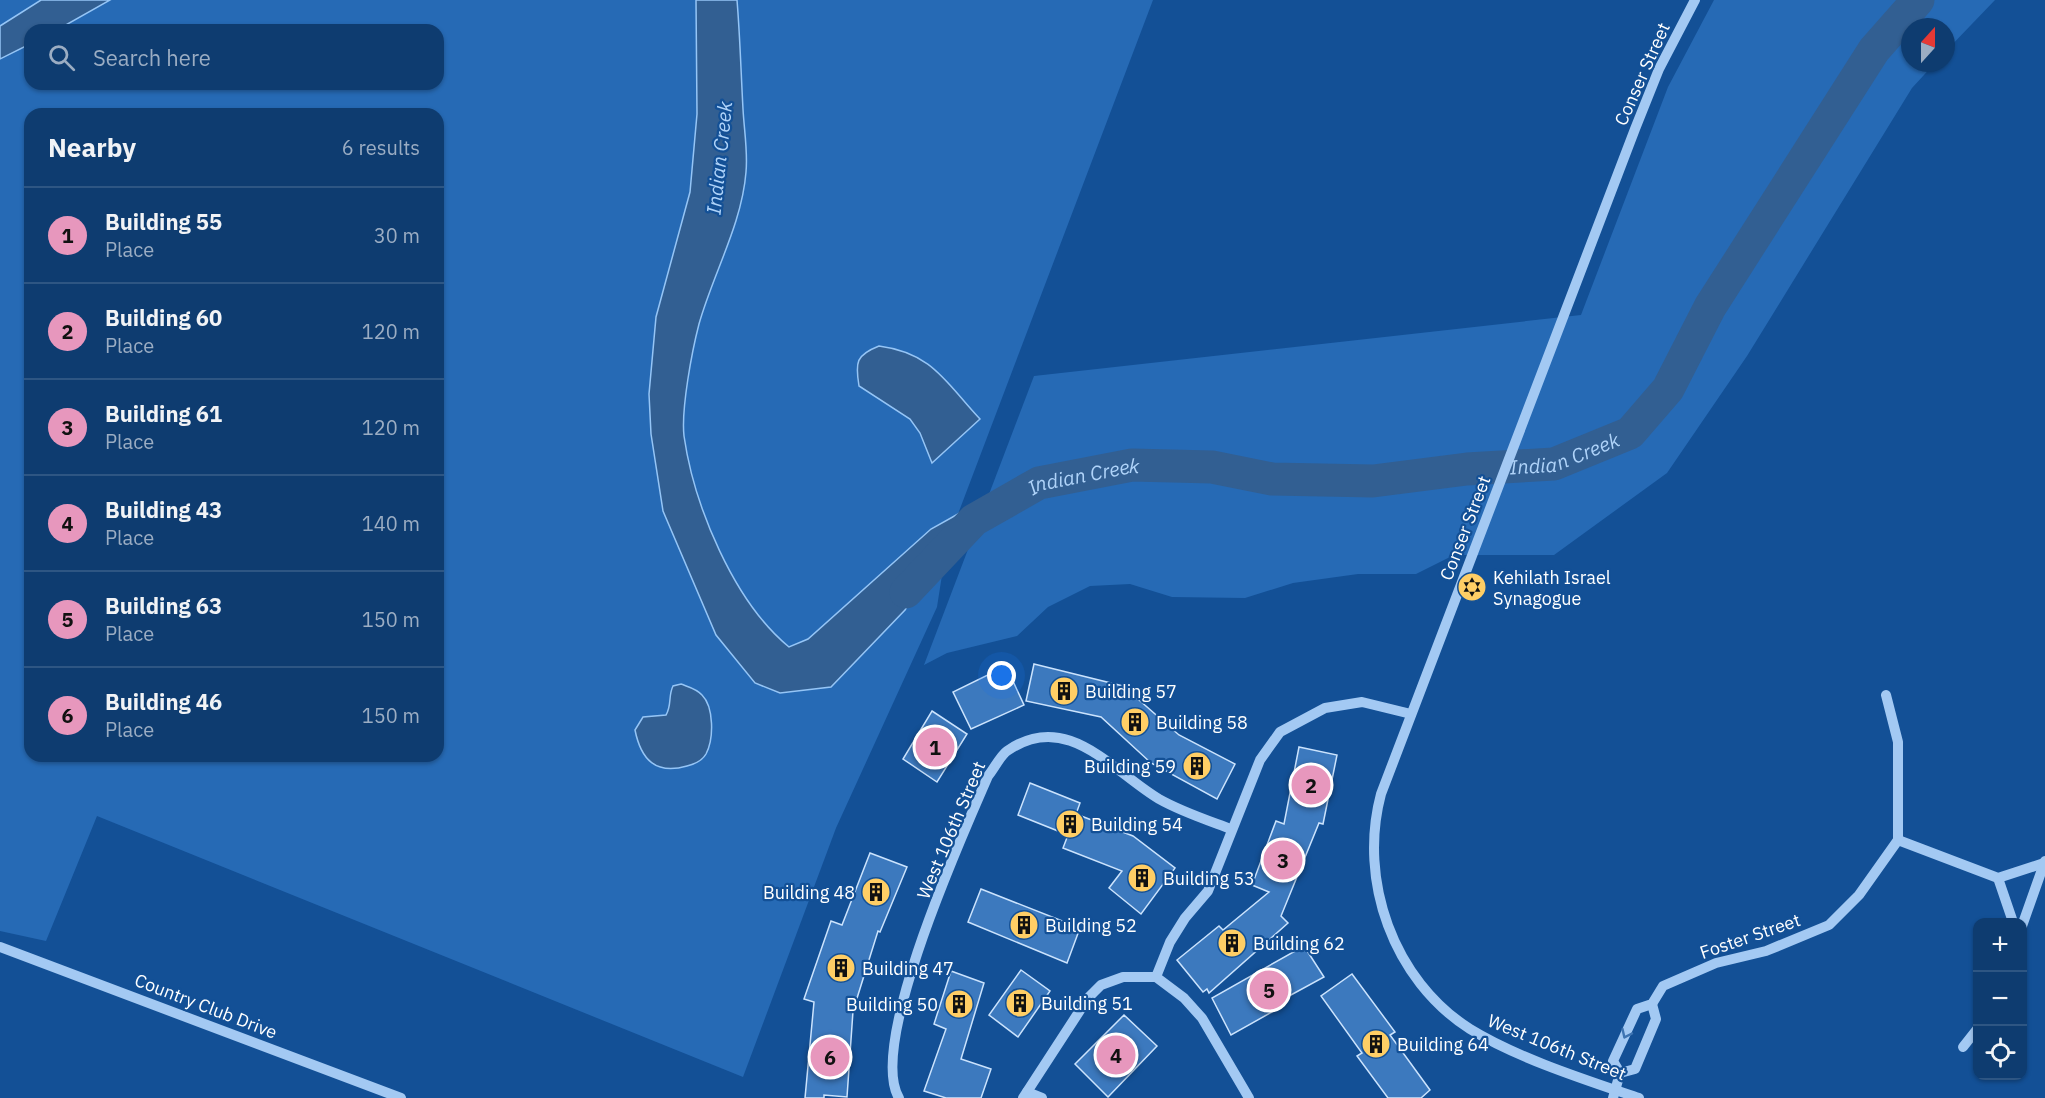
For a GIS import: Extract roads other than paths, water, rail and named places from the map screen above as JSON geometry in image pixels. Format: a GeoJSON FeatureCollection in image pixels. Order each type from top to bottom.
{"type":"FeatureCollection","features":[{"type":"Feature","properties":{"kind":"street","name":"Conser Street"},"geometry":{"type":"LineString","coordinates":[[1395,943],[1381,905],[1375,874],[1374,820],[1411,714],[1639,119],[1659,69],[1695,0]]}},
{"type":"Feature","properties":{"kind":"street"},"geometry":{"type":"LineString","coordinates":[[1886,695],[1898,742],[1898,840],[1998,878],[2044,862]]}},
{"type":"Feature","properties":{"kind":"street"},"geometry":{"type":"LineString","coordinates":[[1156,977],[1170,942],[1185,918],[1208,891],[1260,760],[1280,732],[1325,708],[1362,702],[1411,714]]}},
{"type":"Feature","properties":{"kind":"street","name":"West 106th Street"},"geometry":{"type":"LineString","coordinates":[[899,1098],[891,1072],[910,971],[988,776],[1006,751],[1040,737],[1068,738],[1100,754],[1160,799],[1231,829]]}},
{"type":"Feature","properties":{"kind":"street","name":"Foster Street"},"geometry":{"type":"LineString","coordinates":[[1615,1094],[1620,1073],[1613,1061],[1637,1009],[1653,1004],[1663,986],[1716,963],[1766,951],[1829,925],[1859,895],[1898,840]]}},
{"type":"Feature","properties":{"kind":"street"},"geometry":{"type":"LineString","coordinates":[[2025,918],[2044,862]]}},
{"type":"Feature","properties":{"kind":"street"},"geometry":{"type":"LineString","coordinates":[[1998,878],[2012,918]]}},
{"type":"Feature","properties":{"kind":"street","name":"West 106th Street"},"geometry":{"type":"LineString","coordinates":[[1395,943],[1421,983],[1446,1010],[1469,1028],[1512,1050],[1615,1094],[1639,1098]]}},
{"type":"Feature","properties":{"kind":"street","name":"Country Club Drive"},"geometry":{"type":"LineString","coordinates":[[0,946],[400,1098]]}},
{"type":"Feature","properties":{"kind":"street"},"geometry":{"type":"LineString","coordinates":[[1042,1098],[1025,1095],[1068,1025],[1101,985],[1123,977],[1156,977],[1184,998],[1202,1018],[1249,1098]]}},
{"type":"Feature","properties":{"kind":"street"},"geometry":{"type":"LineString","coordinates":[[1620,1073],[1635,1069],[1656,1019],[1653,1004]]}},
{"type":"Feature","properties":{"kind":"street"},"geometry":{"type":"LineString","coordinates":[[1963,1047],[1973,1033]]}},
{"type":"Feature","properties":{"kind":"water"},"geometry":{"type":"Polygon","coordinates":[[[41,0],[110,0],[68,24],[24,24],[24,47],[0,59],[0,26],[41,0]]]}},
{"type":"Feature","properties":{"kind":"water"},"geometry":{"type":"Polygon","coordinates":[[[696,0],[737,0],[746,172],[739,211],[699,324],[690,364],[683,425],[689,463],[697,492],[707,522],[734,579],[769,628],[789,647],[808,639],[931,529],[958,514],[947,543],[905,610],[831,687],[780,693],[755,683],[716,635],[663,511],[651,434],[649,394],[656,317],[690,192],[697,114],[696,0]]]}},
{"type":"Feature","properties":{"kind":"water"},"geometry":{"type":"Polygon","coordinates":[[[879,346],[913,355],[926,363],[947,382],[980,419],[932,463],[920,433],[910,419],[859,386],[857,371],[859,360],[879,346]]]}},
{"type":"Feature","properties":{"kind":"water"},"geometry":{"type":"Polygon","coordinates":[[[681,684],[698,691],[706,700],[712,723],[709,748],[698,762],[667,768],[652,763],[646,757],[641,750],[635,730],[643,717],[666,715],[673,686],[681,684]]]}},
{"type":"Feature","properties":{"kind":"waterway","name":"Indian Creek"},"geometry":{"type":"LineString","coordinates":[[906,592],[974,520],[1039,483],[1132,465],[1212,467],[1272,479],[1373,481],[1467,469],[1554,464],[1630,433],[1668,389],[1710,307],[1874,50],[1918,0]]}},
{"type":"Feature","properties":{"kind":"place","name":"Kehilath Israel Synagogue"},"geometry":{"type":"Point","coordinates":[1472,587]}},
{"type":"Feature","properties":{"kind":"place","name":"Building 57"},"geometry":{"type":"Point","coordinates":[1064,691]}},
{"type":"Feature","properties":{"kind":"place","name":"Building 58"},"geometry":{"type":"Point","coordinates":[1135,722]}},
{"type":"Feature","properties":{"kind":"place","name":"Building 55"},"geometry":{"type":"Point","coordinates":[935,747]}},
{"type":"Feature","properties":{"kind":"place","name":"Building 59"},"geometry":{"type":"Point","coordinates":[1197,766]}},
{"type":"Feature","properties":{"kind":"place","name":"Building 60"},"geometry":{"type":"Point","coordinates":[1311,785]}},
{"type":"Feature","properties":{"kind":"place","name":"Building 54"},"geometry":{"type":"Point","coordinates":[1070,824]}},
{"type":"Feature","properties":{"kind":"place","name":"Building 61"},"geometry":{"type":"Point","coordinates":[1283,860]}},
{"type":"Feature","properties":{"kind":"place","name":"Building 53"},"geometry":{"type":"Point","coordinates":[1142,878]}},
{"type":"Feature","properties":{"kind":"place","name":"Building 48"},"geometry":{"type":"Point","coordinates":[876,892]}},
{"type":"Feature","properties":{"kind":"place","name":"Building 52"},"geometry":{"type":"Point","coordinates":[1024,925]}},
{"type":"Feature","properties":{"kind":"place","name":"Building 62"},"geometry":{"type":"Point","coordinates":[1232,943]}},
{"type":"Feature","properties":{"kind":"place","name":"Building 47"},"geometry":{"type":"Point","coordinates":[841,968]}},
{"type":"Feature","properties":{"kind":"place","name":"Building 63"},"geometry":{"type":"Point","coordinates":[1269,990]}},
{"type":"Feature","properties":{"kind":"place","name":"Building 51"},"geometry":{"type":"Point","coordinates":[1020,1003]}},
{"type":"Feature","properties":{"kind":"place","name":"Building 50"},"geometry":{"type":"Point","coordinates":[959,1004]}},
{"type":"Feature","properties":{"kind":"place","name":"Building 64"},"geometry":{"type":"Point","coordinates":[1376,1044]}},
{"type":"Feature","properties":{"kind":"place","name":"Building 43"},"geometry":{"type":"Point","coordinates":[1116,1055]}},
{"type":"Feature","properties":{"kind":"place","name":"Building 46"},"geometry":{"type":"Point","coordinates":[830,1057]}}]}
